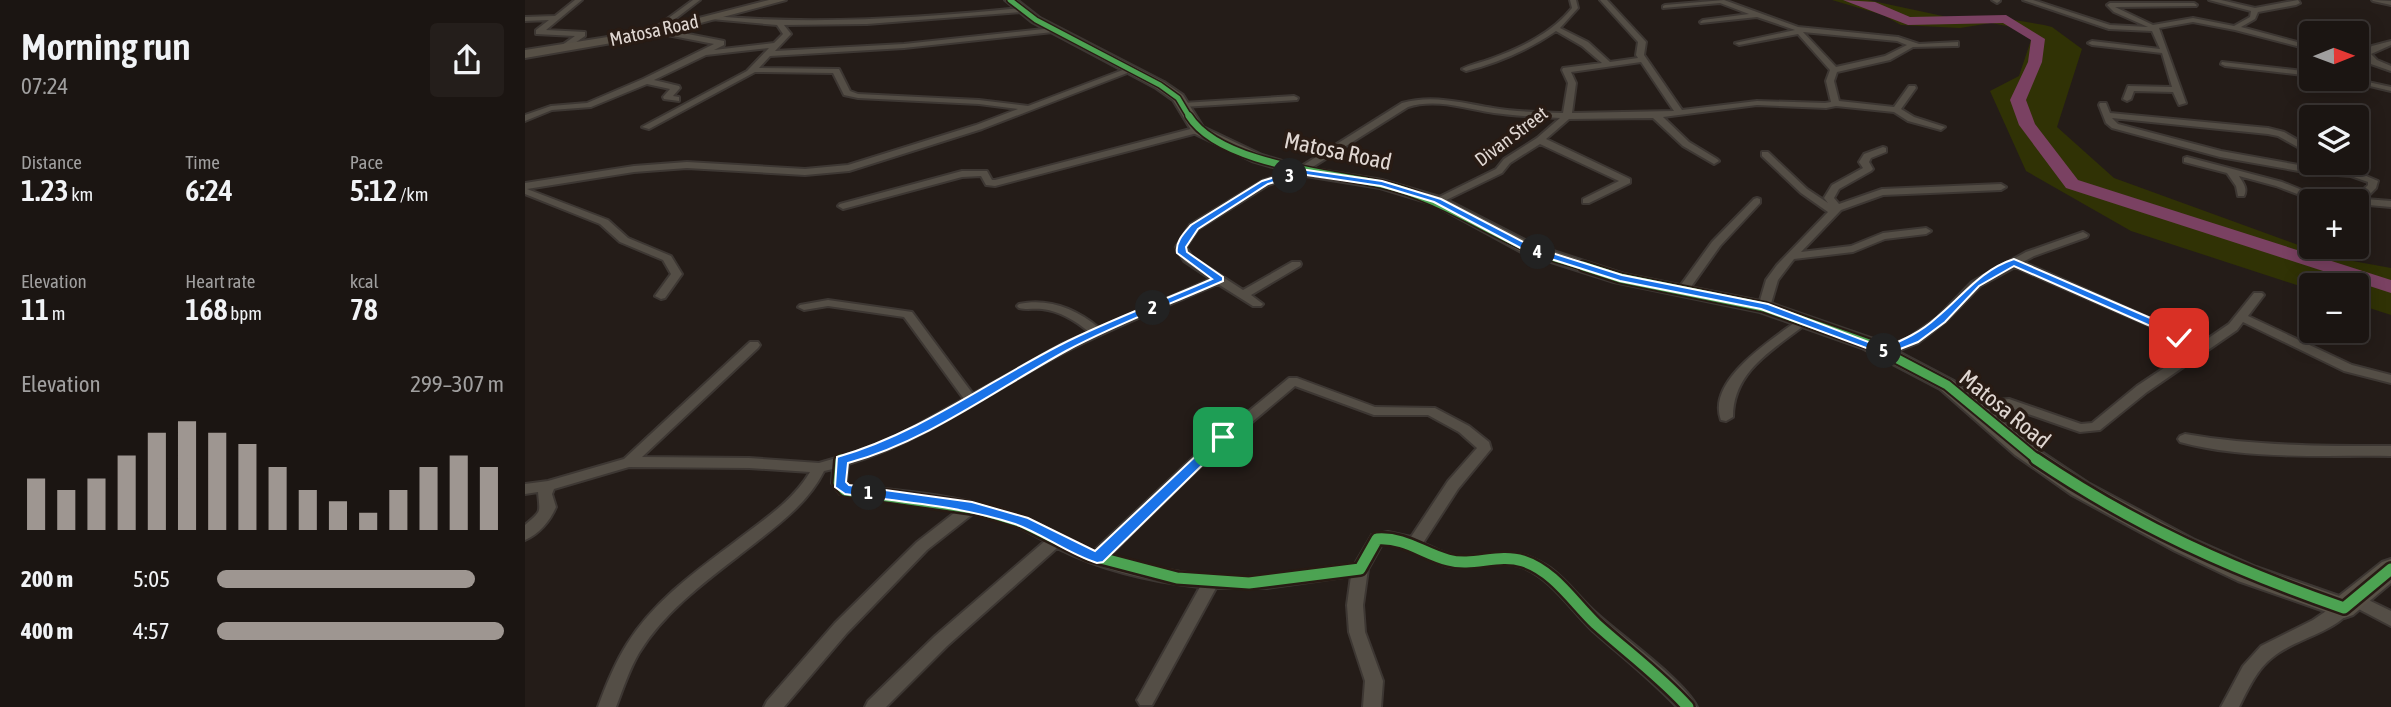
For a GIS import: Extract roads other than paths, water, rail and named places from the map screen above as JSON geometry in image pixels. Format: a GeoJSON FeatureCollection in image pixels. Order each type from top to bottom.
{"type":"FeatureCollection","features":[{"type":"Feature","properties":{"kind":"street"},"geometry":{"type":"LineString","coordinates":[[562,48],[582,34],[539,32],[579,0]]}},
{"type":"Feature","properties":{"kind":"street"},"geometry":{"type":"LineString","coordinates":[[656,32],[697,0]]}},
{"type":"Feature","properties":{"kind":"street","name":"Matosa Road"},"geometry":{"type":"LineString","coordinates":[[525,54],[656,32],[780,0]]}},
{"type":"Feature","properties":{"kind":"street"},"geometry":{"type":"LineString","coordinates":[[1467,69],[1496,61],[1557,29],[1575,8],[1573,0]]}},
{"type":"Feature","properties":{"kind":"street"},"geometry":{"type":"LineString","coordinates":[[1603,0],[1637,34],[1642,43],[1640,55],[1680,113]]}},
{"type":"Feature","properties":{"kind":"street"},"geometry":{"type":"LineString","coordinates":[[2026,0],[2105,26],[2154,28],[2193,20],[2299,45]]}},
{"type":"Feature","properties":{"kind":"street"},"geometry":{"type":"LineString","coordinates":[[2142,0],[2184,14],[2193,20]]}},
{"type":"Feature","properties":{"kind":"street"},"geometry":{"type":"LineString","coordinates":[[2212,0],[2255,10],[2297,3],[2294,0]]}},
{"type":"Feature","properties":{"kind":"street"},"geometry":{"type":"LineString","coordinates":[[2375,0],[2391,3]]}},
{"type":"Feature","properties":{"kind":"street"},"geometry":{"type":"LineString","coordinates":[[1665,7],[1720,1],[1798,31],[1898,39],[1906,41],[1910,46]]}},
{"type":"Feature","properties":{"kind":"street"},"geometry":{"type":"LineString","coordinates":[[2108,2],[2116,11],[2154,28],[2182,103]]}},
{"type":"Feature","properties":{"kind":"street"},"geometry":{"type":"LineString","coordinates":[[2108,2],[2154,6],[2194,5]]}},
{"type":"Feature","properties":{"kind":"street"},"geometry":{"type":"LineString","coordinates":[[713,18],[780,25],[870,24],[1016,5],[1053,30],[1160,85],[1183,105],[1198,130],[995,183],[989,183],[984,173],[962,174],[843,206]]}},
{"type":"Feature","properties":{"kind":"street"},"geometry":{"type":"LineString","coordinates":[[2235,28],[2253,18],[2255,10]]}},
{"type":"Feature","properties":{"kind":"street"},"geometry":{"type":"LineString","coordinates":[[1703,22],[1755,15]]}},
{"type":"Feature","properties":{"kind":"street"},"geometry":{"type":"LineString","coordinates":[[525,19],[557,18]]}},
{"type":"Feature","properties":{"kind":"street"},"geometry":{"type":"LineString","coordinates":[[646,127],[733,85],[754,70],[787,34],[780,25]]}},
{"type":"Feature","properties":{"kind":"street"},"geometry":{"type":"LineString","coordinates":[[1557,29],[1585,44],[1608,64]]}},
{"type":"Feature","properties":{"kind":"street"},"geometry":{"type":"LineString","coordinates":[[770,54],[904,46],[1053,30]]}},
{"type":"Feature","properties":{"kind":"street"},"geometry":{"type":"LineString","coordinates":[[1739,43],[1798,31]]}},
{"type":"Feature","properties":{"kind":"street"},"geometry":{"type":"LineString","coordinates":[[1798,31],[1834,70]]}},
{"type":"Feature","properties":{"kind":"street"},"geometry":{"type":"LineString","coordinates":[[525,118],[555,107],[588,105],[646,81],[721,43],[656,32]]}},
{"type":"Feature","properties":{"kind":"street"},"geometry":{"type":"LineString","coordinates":[[2092,43],[2162,51]]}},
{"type":"Feature","properties":{"kind":"street"},"geometry":{"type":"LineString","coordinates":[[2369,52],[2391,43]]}},
{"type":"Feature","properties":{"kind":"street"},"geometry":{"type":"LineString","coordinates":[[1834,70],[1887,58],[1910,46],[1933,48],[1955,44]]}},
{"type":"Feature","properties":{"kind":"street"},"geometry":{"type":"LineString","coordinates":[[706,52],[721,53],[778,45]]}},
{"type":"Feature","properties":{"kind":"street"},"geometry":{"type":"LineString","coordinates":[[2369,59],[2391,69]]}},
{"type":"Feature","properties":{"kind":"street"},"geometry":{"type":"LineString","coordinates":[[1567,116],[1572,83],[1566,69],[1643,60]]}},
{"type":"Feature","properties":{"kind":"street"},"geometry":{"type":"LineString","coordinates":[[2225,64],[2299,73]]}},
{"type":"Feature","properties":{"kind":"street"},"geometry":{"type":"LineString","coordinates":[[754,70],[836,71],[847,93],[858,96],[979,102],[1031,109]]}},
{"type":"Feature","properties":{"kind":"street"},"geometry":{"type":"LineString","coordinates":[[525,186],[634,169],[687,165],[805,172],[835,170],[1031,109],[1132,70]]}},
{"type":"Feature","properties":{"kind":"street"},"geometry":{"type":"LineString","coordinates":[[1834,70],[1830,81],[1835,103]]}},
{"type":"Feature","properties":{"kind":"street"},"geometry":{"type":"LineString","coordinates":[[646,81],[676,88],[667,97],[675,99]]}},
{"type":"Feature","properties":{"kind":"street"},"geometry":{"type":"LineString","coordinates":[[2369,84],[2391,89]]}},
{"type":"Feature","properties":{"kind":"street"},"geometry":{"type":"LineString","coordinates":[[1896,110],[1912,88]]}},
{"type":"Feature","properties":{"kind":"street"},"geometry":{"type":"LineString","coordinates":[[2127,99],[2131,89],[2175,90]]}},
{"type":"Feature","properties":{"kind":"street"},"geometry":{"type":"LineString","coordinates":[[1183,105],[1294,98]]}},
{"type":"Feature","properties":{"kind":"street"},"geometry":{"type":"LineString","coordinates":[[1257,304],[1182,253],[1181,247],[1194,227],[1265,183],[1300,171],[1405,105],[1415,102],[1441,101],[1514,113],[1567,116],[1655,115],[1757,103],[1826,106],[1835,103],[1896,110],[1911,119],[1941,127]]}},
{"type":"Feature","properties":{"kind":"street"},"geometry":{"type":"LineString","coordinates":[[2103,105],[2110,123],[2115,126],[2181,145],[2299,168]]}},
{"type":"Feature","properties":{"kind":"street"},"geometry":{"type":"LineString","coordinates":[[1655,115],[1686,144],[1714,161]]}},
{"type":"Feature","properties":{"kind":"street"},"geometry":{"type":"LineString","coordinates":[[2108,115],[2268,131],[2281,134],[2299,144]]}},
{"type":"Feature","properties":{"kind":"street","name":"Divan Street"},"geometry":{"type":"LineString","coordinates":[[1438,201],[1499,171],[1507,161],[1540,140],[1567,116]]}},
{"type":"Feature","properties":{"kind":"street","name":"Matosa Road"},"geometry":{"type":"LineString","coordinates":[[1198,130],[1257,158],[1300,171],[1382,184],[1438,201],[1529,249],[1611,276],[1764,307],[1885,352],[1947,385],[2023,450],[2092,495],[2247,573],[2348,603]]}},
{"type":"Feature","properties":{"kind":"street"},"geometry":{"type":"LineString","coordinates":[[1540,140],[1627,181],[1586,201]]}},
{"type":"Feature","properties":{"kind":"street"},"geometry":{"type":"LineString","coordinates":[[1835,209],[1829,198],[1835,187],[1868,169],[1864,162],[1867,156],[1883,150]]}},
{"type":"Feature","properties":{"kind":"street"},"geometry":{"type":"LineString","coordinates":[[1765,154],[1804,191],[1835,209]]}},
{"type":"Feature","properties":{"kind":"street"},"geometry":{"type":"LineString","coordinates":[[2187,160],[2299,193]]}},
{"type":"Feature","properties":{"kind":"street"},"geometry":{"type":"LineString","coordinates":[[2230,171],[2241,186],[2241,194]]}},
{"type":"Feature","properties":{"kind":"street"},"geometry":{"type":"LineString","coordinates":[[2354,175],[2373,181],[2370,191],[2357,201],[2391,204]]}},
{"type":"Feature","properties":{"kind":"street"},"geometry":{"type":"LineString","coordinates":[[1764,307],[1772,280],[1780,267],[1795,256],[1835,209],[1872,194],[2001,187]]}},
{"type":"Feature","properties":{"kind":"street"},"geometry":{"type":"LineString","coordinates":[[525,191],[604,222],[624,240],[667,258],[677,274],[661,296]]}},
{"type":"Feature","properties":{"kind":"street"},"geometry":{"type":"LineString","coordinates":[[1684,289],[1716,244],[1757,201]]}},
{"type":"Feature","properties":{"kind":"street"},"geometry":{"type":"LineString","coordinates":[[1795,256],[1844,251],[1883,236],[1926,231]]}},
{"type":"Feature","properties":{"kind":"street"},"geometry":{"type":"LineString","coordinates":[[1885,352],[1914,340],[1941,320],[1976,284],[2014,262],[2083,234]]}},
{"type":"Feature","properties":{"kind":"street"},"geometry":{"type":"LineString","coordinates":[[2014,262],[2151,323],[2201,350]]}},
{"type":"Feature","properties":{"kind":"street"},"geometry":{"type":"LineString","coordinates":[[1243,295],[1296,264]]}},
{"type":"Feature","properties":{"kind":"street"},"geometry":{"type":"LineString","coordinates":[[525,489],[548,486],[629,462],[749,463],[820,468],[876,451],[971,401],[1016,373],[1097,333],[1219,279]]}},
{"type":"Feature","properties":{"kind":"street"},"geometry":{"type":"LineString","coordinates":[[1972,406],[2009,403],[2080,428],[2095,427],[2142,389],[2201,350],[2241,317],[2258,295]]}},
{"type":"Feature","properties":{"kind":"street"},"geometry":{"type":"LineString","coordinates":[[804,307],[828,303],[908,314],[971,401]]}},
{"type":"Feature","properties":{"kind":"street"},"geometry":{"type":"LineString","coordinates":[[1023,306],[1049,305],[1063,310],[1082,319],[1097,333]]}},
{"type":"Feature","properties":{"kind":"street"},"geometry":{"type":"LineString","coordinates":[[2241,317],[2349,368],[2391,379]]}},
{"type":"Feature","properties":{"kind":"street"},"geometry":{"type":"LineString","coordinates":[[1726,417],[1725,396],[1741,372],[1802,322]]}},
{"type":"Feature","properties":{"kind":"street"},"geometry":{"type":"LineString","coordinates":[[629,462],[754,345]]}},
{"type":"Feature","properties":{"kind":"street"},"geometry":{"type":"LineString","coordinates":[[1097,558],[1202,456],[1293,381],[1374,411],[1430,411],[1464,429],[1484,445],[1484,449],[1453,485],[1415,543]]}},
{"type":"Feature","properties":{"kind":"street"},"geometry":{"type":"LineString","coordinates":[[2185,439],[2227,446],[2391,452]]}},
{"type":"Feature","properties":{"kind":"street"},"geometry":{"type":"LineString","coordinates":[[841,460],[839,483],[845,490],[972,507],[1023,522],[1097,558],[1139,570],[1236,584],[1360,569]]}},
{"type":"Feature","properties":{"kind":"street"},"geometry":{"type":"LineString","coordinates":[[607,707],[616,677],[643,630],[676,596],[780,514],[811,484],[820,468]]}},
{"type":"Feature","properties":{"kind":"street"},"geometry":{"type":"LineString","coordinates":[[525,534],[544,517],[549,507],[545,494],[548,486]]}},
{"type":"Feature","properties":{"kind":"street"},"geometry":{"type":"LineString","coordinates":[[773,707],[831,638],[922,546],[972,507]]}},
{"type":"Feature","properties":{"kind":"street"},"geometry":{"type":"LineString","coordinates":[[1372,707],[1374,681],[1357,632],[1355,605],[1360,569],[1377,539],[1388,538],[1415,543],[1447,560],[1478,562],[1509,558],[1526,562],[1544,572],[1587,614],[1670,686],[1688,707]]}},
{"type":"Feature","properties":{"kind":"street"},"geometry":{"type":"LineString","coordinates":[[874,707],[941,641],[1056,540]]}},
{"type":"Feature","properties":{"kind":"street"},"geometry":{"type":"LineString","coordinates":[[2230,707],[2249,671],[2267,651],[2319,625],[2373,586],[2391,569]]}},
{"type":"Feature","properties":{"kind":"street"},"geometry":{"type":"LineString","coordinates":[[1146,700],[1211,582]]}},
{"type":"Feature","properties":{"kind":"street"},"geometry":{"type":"LineString","coordinates":[[2348,603],[2391,620]]}},
{"type":"Feature","properties":{"kind":"waterway"},"geometry":{"type":"LineString","coordinates":[[1849,0],[1871,5],[1908,21],[2006,19],[2038,39],[2035,62],[2018,100],[2027,125],[2072,184],[2391,287]]}}]}
